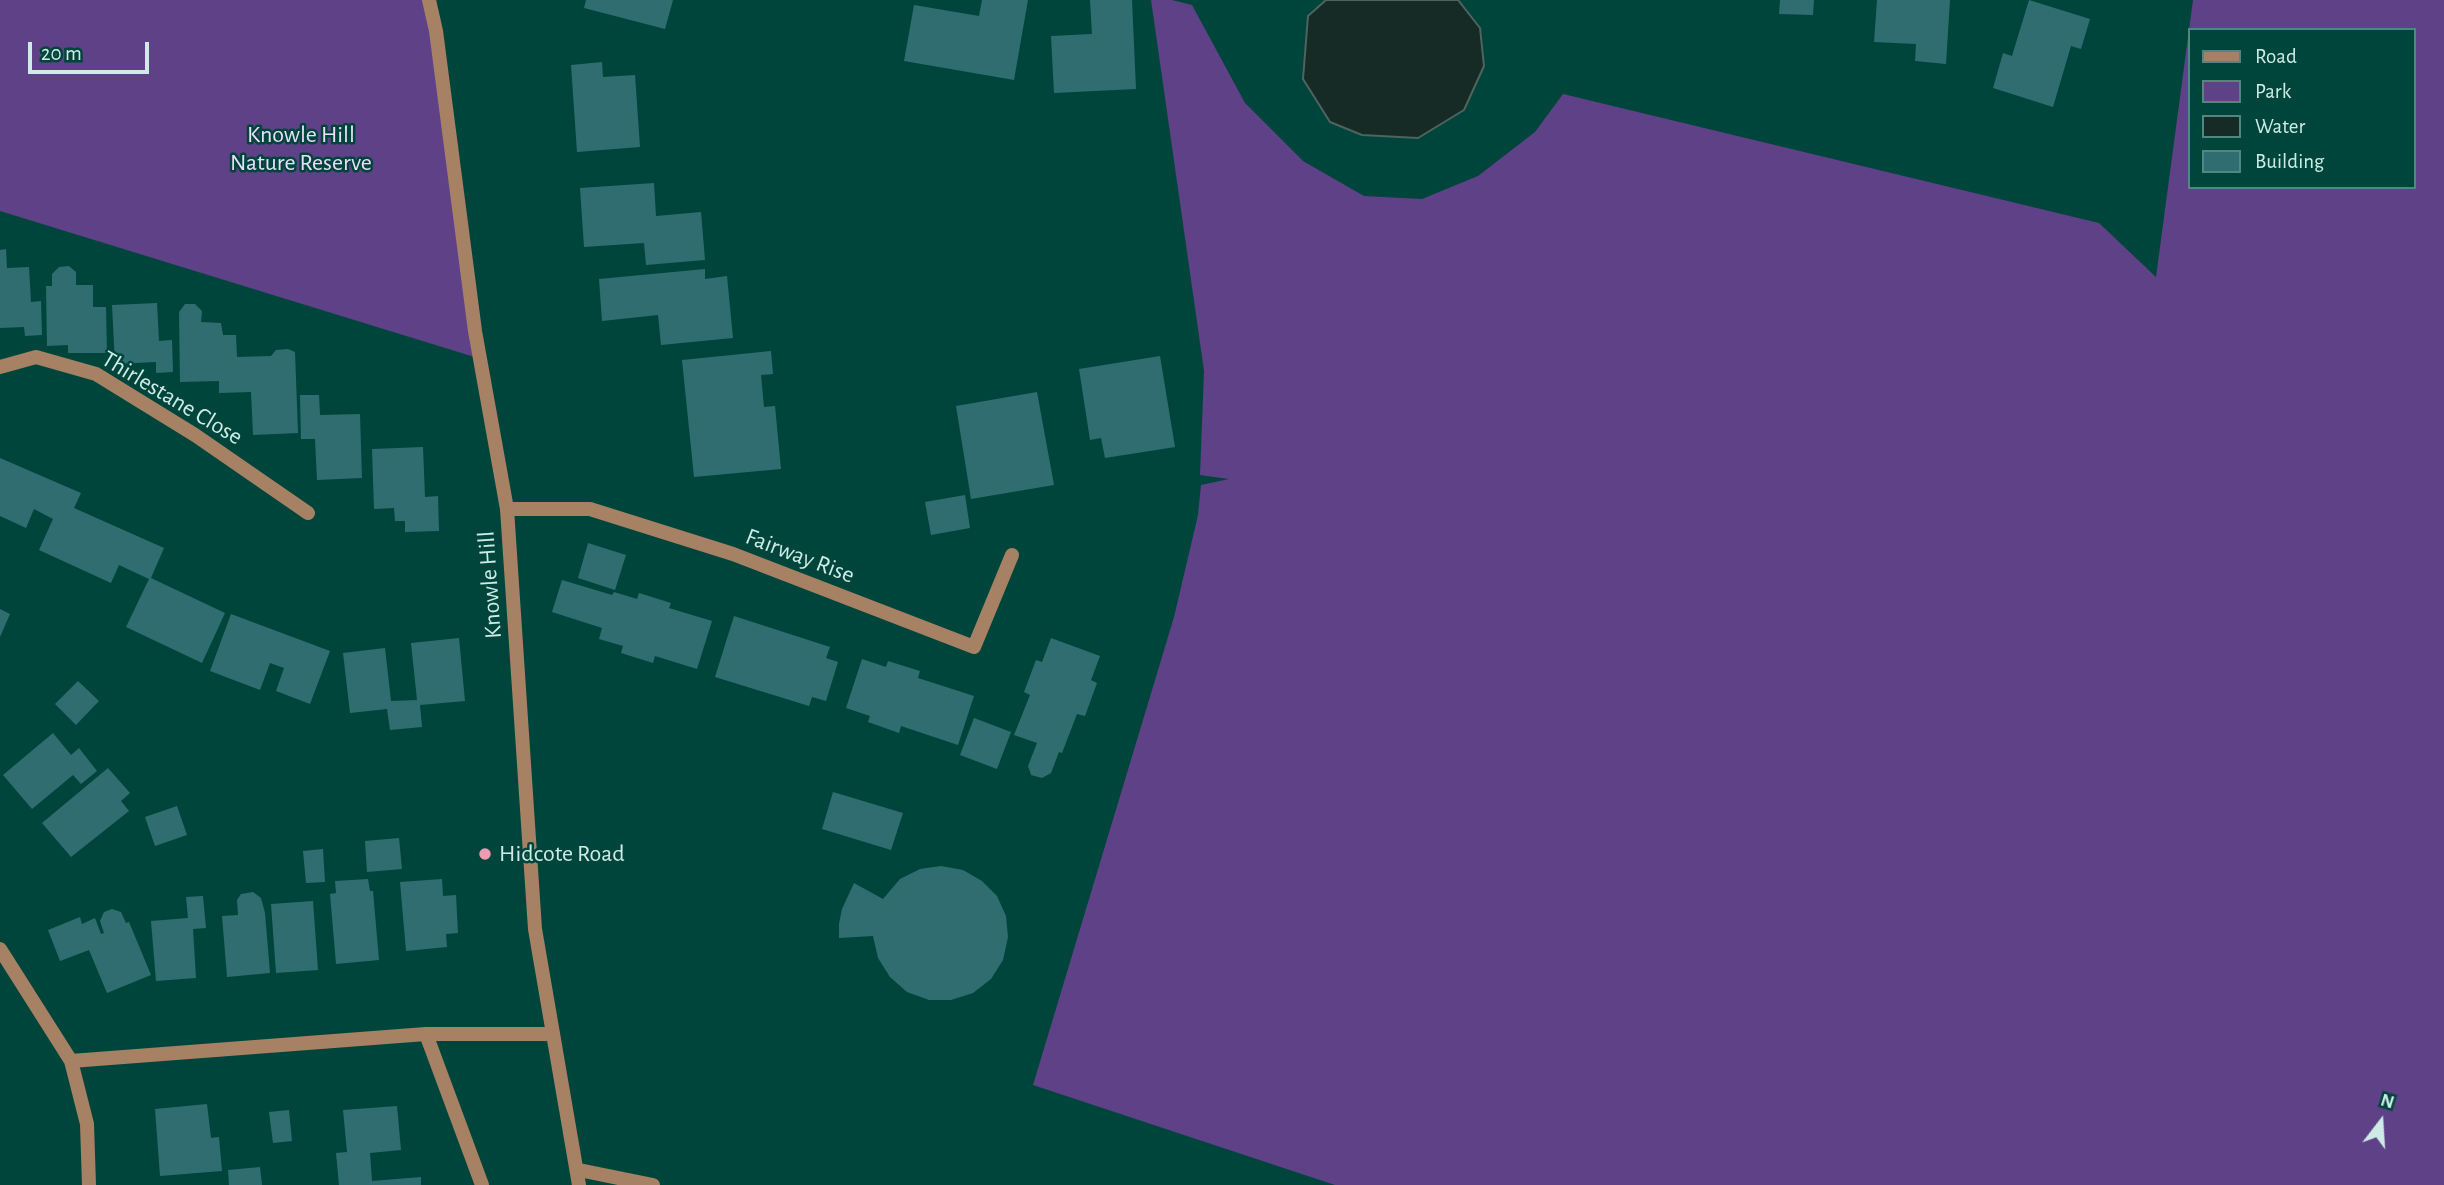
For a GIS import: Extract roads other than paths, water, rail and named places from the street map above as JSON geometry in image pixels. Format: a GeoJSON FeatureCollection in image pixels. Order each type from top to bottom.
{"type":"FeatureCollection","features":[{"type":"Feature","properties":{"kind":"street","name":"Knowle Hill"},"geometry":{"type":"LineString","coordinates":[[429,0],[436,30],[475,331],[507,509],[535,929],[579,1177]]}},
{"type":"Feature","properties":{"kind":"street","name":"Thirlestane Close"},"geometry":{"type":"LineString","coordinates":[[0,367],[36,358],[96,374],[195,435],[308,513]]}},
{"type":"Feature","properties":{"kind":"street","name":"Fairway Rise"},"geometry":{"type":"LineString","coordinates":[[507,509],[590,509],[733,554],[974,647],[1012,555]]}},
{"type":"Feature","properties":{"kind":"street"},"geometry":{"type":"LineString","coordinates":[[0,949],[71,1061],[87,1124],[89,1185]]}},
{"type":"Feature","properties":{"kind":"street"},"geometry":{"type":"LineString","coordinates":[[425,1034],[482,1185]]}},
{"type":"Feature","properties":{"kind":"street"},"geometry":{"type":"LineString","coordinates":[[71,1061],[425,1034],[554,1034]]}},
{"type":"Feature","properties":{"kind":"street"},"geometry":{"type":"LineString","coordinates":[[579,1177],[653,1185]]}},
{"type":"Feature","properties":{"kind":"water"},"geometry":{"type":"Polygon","coordinates":[[[1326,0],[1458,0],[1480,28],[1484,66],[1464,110],[1418,138],[1362,135],[1330,122],[1303,79],[1308,16],[1326,0]]]}},
{"type":"Feature","properties":{"kind":"place","name":"Hidcote Road"},"geometry":{"type":"Point","coordinates":[485,854]}},
{"type":"Feature","properties":{"kind":"park label","name":"Knowle Hill Nature Reserve"},"geometry":{"type":"Point","coordinates":[301,149]}}]}
